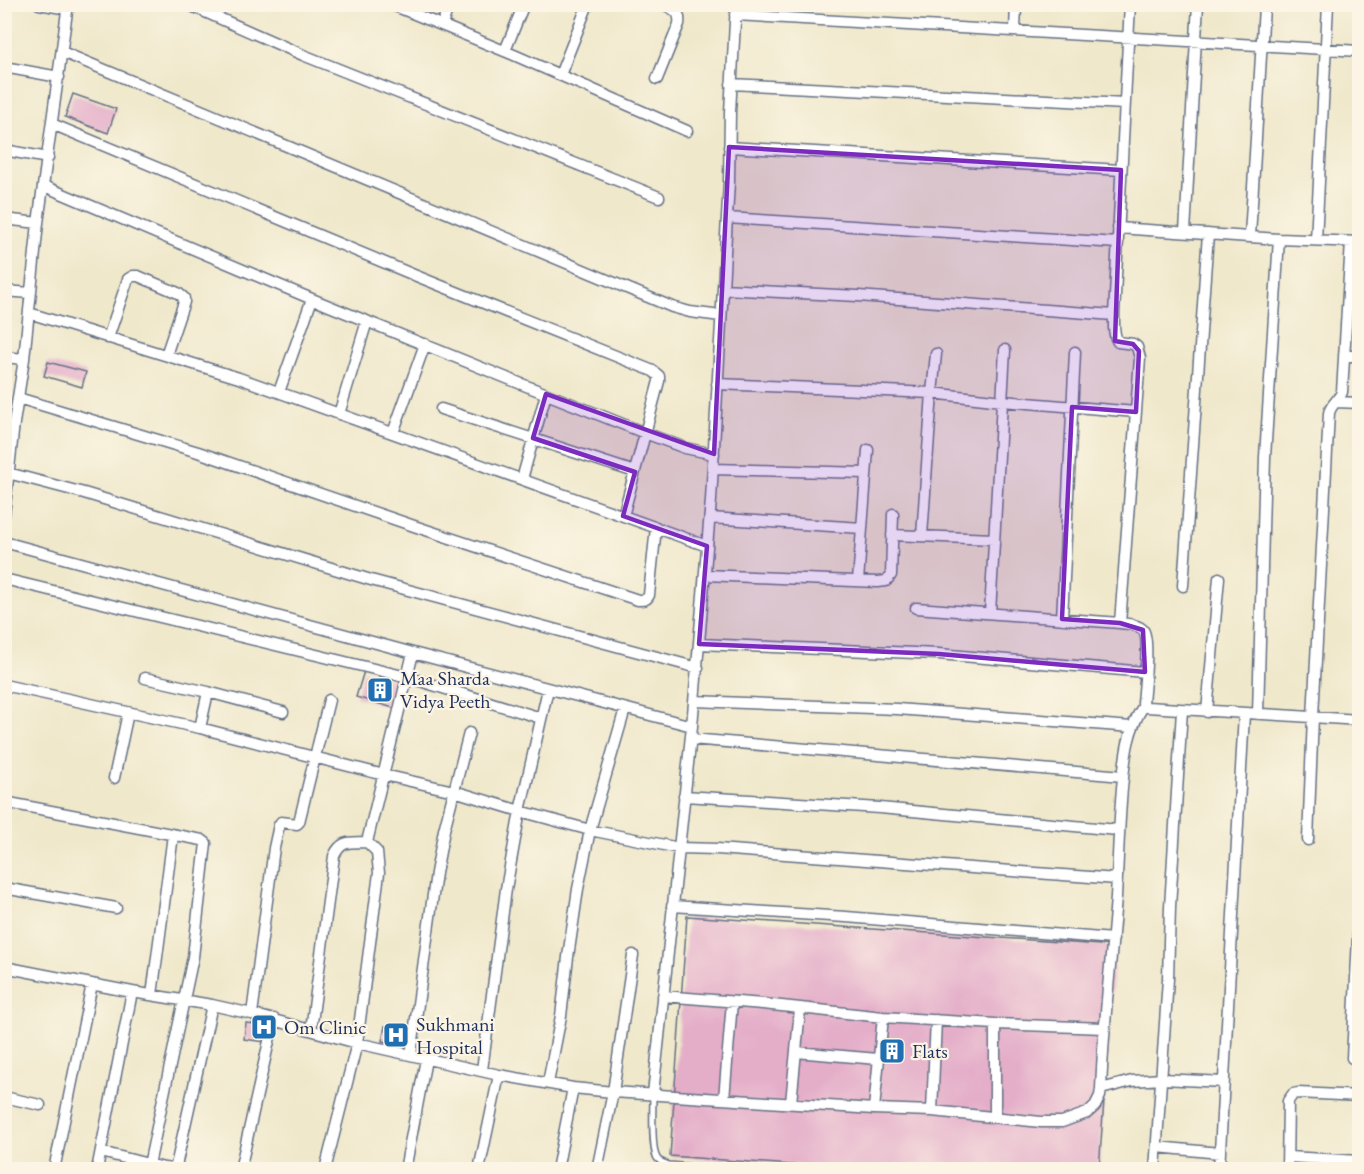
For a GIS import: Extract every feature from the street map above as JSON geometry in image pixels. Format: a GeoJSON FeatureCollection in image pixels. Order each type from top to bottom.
{"type":"FeatureCollection","features":[{"type":"Feature","properties":{"kind":"street"},"geometry":{"type":"LineString","coordinates":[[4,515],[9,422],[18,398],[24,359],[39,223],[68,7],[39,4]]}},
{"type":"Feature","properties":{"kind":"street"},"geometry":{"type":"LineString","coordinates":[[187,4],[303,55],[659,197]]}},
{"type":"Feature","properties":{"kind":"street"},"geometry":{"type":"LineString","coordinates":[[390,4],[505,51],[687,132]]}},
{"type":"Feature","properties":{"kind":"street"},"geometry":{"type":"LineString","coordinates":[[441,25],[449,4]]}},
{"type":"Feature","properties":{"kind":"street"},"geometry":{"type":"LineString","coordinates":[[505,51],[524,4]]}},
{"type":"Feature","properties":{"kind":"street"},"geometry":{"type":"LineString","coordinates":[[560,75],[588,4]]}},
{"type":"Feature","properties":{"kind":"street"},"geometry":{"type":"LineString","coordinates":[[657,79],[680,24],[677,11],[663,4]]}},
{"type":"Feature","properties":{"kind":"street"},"geometry":{"type":"LineString","coordinates":[[1015,31],[1016,4]]}},
{"type":"Feature","properties":{"kind":"street"},"geometry":{"type":"LineString","coordinates":[[1120,623],[1140,358],[1137,347],[1133,344],[1116,340],[1114,315],[1130,4]]}},
{"type":"Feature","properties":{"kind":"street"},"geometry":{"type":"LineString","coordinates":[[1185,232],[1198,4]]}},
{"type":"Feature","properties":{"kind":"street"},"geometry":{"type":"LineString","coordinates":[[1316,240],[1328,5]]}},
{"type":"Feature","properties":{"kind":"street"},"geometry":{"type":"LineString","coordinates":[[1250,236],[1264,8]]}},
{"type":"Feature","properties":{"kind":"street"},"geometry":{"type":"LineString","coordinates":[[653,1094],[691,739],[710,518],[729,182],[731,84],[736,10],[1015,31],[1359,51]]}},
{"type":"Feature","properties":{"kind":"street"},"geometry":{"type":"LineString","coordinates":[[62,52],[672,307],[721,316]]}},
{"type":"Feature","properties":{"kind":"street"},"geometry":{"type":"LineString","coordinates":[[4,67],[59,77]]}},
{"type":"Feature","properties":{"kind":"street"},"geometry":{"type":"LineString","coordinates":[[731,84],[1125,104]]}},
{"type":"Feature","properties":{"kind":"street"},"geometry":{"type":"LineString","coordinates":[[52,124],[414,275],[653,371],[659,376],[659,381],[623,516]]}},
{"type":"Feature","properties":{"kind":"street"},"geometry":{"type":"LineString","coordinates":[[729,147],[1121,170]]}},
{"type":"Feature","properties":{"kind":"street"},"geometry":{"type":"LineString","coordinates":[[4,150],[48,158]]}},
{"type":"Feature","properties":{"kind":"street"},"geometry":{"type":"LineString","coordinates":[[44,186],[312,299],[645,433],[685,448],[714,454]]}},
{"type":"Feature","properties":{"kind":"street"},"geometry":{"type":"LineString","coordinates":[[727,218],[1118,243]]}},
{"type":"Feature","properties":{"kind":"street"},"geometry":{"type":"LineString","coordinates":[[4,219],[39,223]]}},
{"type":"Feature","properties":{"kind":"street"},"geometry":{"type":"LineString","coordinates":[[1118,228],[1355,242],[1342,392],[1329,413],[1308,840]]}},
{"type":"Feature","properties":{"kind":"street"},"geometry":{"type":"LineString","coordinates":[[1183,586],[1208,234]]}},
{"type":"Feature","properties":{"kind":"street"},"geometry":{"type":"LineString","coordinates":[[1257,714],[1265,457],[1280,239]]}},
{"type":"Feature","properties":{"kind":"street"},"geometry":{"type":"LineString","coordinates":[[108,338],[128,279],[138,276],[178,293],[184,298],[165,355]]}},
{"type":"Feature","properties":{"kind":"street"},"geometry":{"type":"LineString","coordinates":[[723,290],[858,296],[1114,315]]}},
{"type":"Feature","properties":{"kind":"street"},"geometry":{"type":"LineString","coordinates":[[4,291],[31,294]]}},
{"type":"Feature","properties":{"kind":"street"},"geometry":{"type":"LineString","coordinates":[[279,392],[312,299]]}},
{"type":"Feature","properties":{"kind":"street"},"geometry":{"type":"LineString","coordinates":[[29,313],[239,378],[707,546]]}},
{"type":"Feature","properties":{"kind":"street"},"geometry":{"type":"LineString","coordinates":[[339,414],[367,321]]}},
{"type":"Feature","properties":{"kind":"street"},"geometry":{"type":"LineString","coordinates":[[393,433],[425,344]]}},
{"type":"Feature","properties":{"kind":"street"},"geometry":{"type":"LineString","coordinates":[[990,613],[1005,350]]}},
{"type":"Feature","properties":{"kind":"street"},"geometry":{"type":"LineString","coordinates":[[1062,619],[1075,352]]}},
{"type":"Feature","properties":{"kind":"street"},"geometry":{"type":"LineString","coordinates":[[922,536],[936,354]]}},
{"type":"Feature","properties":{"kind":"street"},"geometry":{"type":"LineString","coordinates":[[1344,356],[1359,356]]}},
{"type":"Feature","properties":{"kind":"street"},"geometry":{"type":"LineString","coordinates":[[4,357],[24,359]]}},
{"type":"Feature","properties":{"kind":"street"},"geometry":{"type":"LineString","coordinates":[[717,384],[932,393],[1136,412]]}},
{"type":"Feature","properties":{"kind":"street"},"geometry":{"type":"LineString","coordinates":[[522,479],[546,393]]}},
{"type":"Feature","properties":{"kind":"street"},"geometry":{"type":"LineString","coordinates":[[18,398],[198,452],[638,600],[645,600],[649,595],[656,527]]}},
{"type":"Feature","properties":{"kind":"street"},"geometry":{"type":"LineString","coordinates":[[1336,402],[1359,403]]}},
{"type":"Feature","properties":{"kind":"street"},"geometry":{"type":"LineString","coordinates":[[441,409],[635,472]]}},
{"type":"Feature","properties":{"kind":"street"},"geometry":{"type":"LineString","coordinates":[[858,581],[868,450]]}},
{"type":"Feature","properties":{"kind":"street"},"geometry":{"type":"LineString","coordinates":[[713,469],[866,472]]}},
{"type":"Feature","properties":{"kind":"street"},"geometry":{"type":"LineString","coordinates":[[8,473],[371,580],[698,668]]}},
{"type":"Feature","properties":{"kind":"street"},"geometry":{"type":"LineString","coordinates":[[705,575],[886,581],[890,578],[893,514]]}},
{"type":"Feature","properties":{"kind":"street"},"geometry":{"type":"LineString","coordinates":[[710,518],[862,528]]}},
{"type":"Feature","properties":{"kind":"street"},"geometry":{"type":"LineString","coordinates":[[892,534],[994,538]]}},
{"type":"Feature","properties":{"kind":"street"},"geometry":{"type":"LineString","coordinates":[[4,542],[412,653],[692,726]]}},
{"type":"Feature","properties":{"kind":"street"},"geometry":{"type":"LineString","coordinates":[[1207,712],[1219,578]]}},
{"type":"Feature","properties":{"kind":"street"},"geometry":{"type":"LineString","coordinates":[[4,579],[407,677],[541,718]]}},
{"type":"Feature","properties":{"kind":"street"},"geometry":{"type":"LineString","coordinates":[[4,967],[212,1005],[426,1059],[573,1088],[932,1111],[1041,1122],[1062,1122],[1073,1119],[1095,1106],[1100,1096],[1123,776],[1132,727],[1144,705],[1145,634],[1138,627],[1120,623],[916,608]]}},
{"type":"Feature","properties":{"kind":"street"},"geometry":{"type":"LineString","coordinates":[[699,644],[939,654],[1145,672]]}},
{"type":"Feature","properties":{"kind":"street"},"geometry":{"type":"LineString","coordinates":[[367,842],[412,653]]}},
{"type":"Feature","properties":{"kind":"street"},"geometry":{"type":"LineString","coordinates":[[145,678],[283,712]]}},
{"type":"Feature","properties":{"kind":"street"},"geometry":{"type":"LineString","coordinates":[[4,685],[200,728],[454,791],[590,830],[679,848],[1117,879]]}},
{"type":"Feature","properties":{"kind":"street"},"geometry":{"type":"LineString","coordinates":[[482,1070],[506,889],[520,811],[548,688]]}},
{"type":"Feature","properties":{"kind":"street"},"geometry":{"type":"LineString","coordinates":[[200,728],[208,692]]}},
{"type":"Feature","properties":{"kind":"street"},"geometry":{"type":"LineString","coordinates":[[252,1014],[279,825],[284,821],[297,824],[299,822],[329,700]]}},
{"type":"Feature","properties":{"kind":"street"},"geometry":{"type":"LineString","coordinates":[[694,701],[897,709],[1132,727]]}},
{"type":"Feature","properties":{"kind":"street"},"geometry":{"type":"LineString","coordinates":[[1144,705],[1207,712],[1359,720],[1359,702]]}},
{"type":"Feature","properties":{"kind":"street"},"geometry":{"type":"LineString","coordinates":[[548,1083],[561,1016],[578,889],[590,830],[625,709]]}},
{"type":"Feature","properties":{"kind":"street"},"geometry":{"type":"LineString","coordinates":[[1155,1170],[1182,710]]}},
{"type":"Feature","properties":{"kind":"street"},"geometry":{"type":"LineString","coordinates":[[114,778],[128,713]]}},
{"type":"Feature","properties":{"kind":"street"},"geometry":{"type":"LineString","coordinates":[[1219,1170],[1244,714]]}},
{"type":"Feature","properties":{"kind":"street"},"geometry":{"type":"LineString","coordinates":[[411,1055],[436,873],[444,830],[469,733]]}},
{"type":"Feature","properties":{"kind":"street"},"geometry":{"type":"LineString","coordinates":[[691,739],[1123,776]]}},
{"type":"Feature","properties":{"kind":"street"},"geometry":{"type":"LineString","coordinates":[[684,796],[880,808],[1118,830]]}},
{"type":"Feature","properties":{"kind":"street"},"geometry":{"type":"LineString","coordinates":[[4,802],[202,840],[207,845],[193,957],[149,1165]]}},
{"type":"Feature","properties":{"kind":"street"},"geometry":{"type":"LineString","coordinates":[[152,995],[173,836]]}},
{"type":"Feature","properties":{"kind":"street"},"geometry":{"type":"LineString","coordinates":[[311,1030],[334,856],[342,844],[367,842],[378,854],[378,873],[357,1043],[325,1170]]}},
{"type":"Feature","properties":{"kind":"street"},"geometry":{"type":"LineString","coordinates":[[4,888],[116,908]]}},
{"type":"Feature","properties":{"kind":"street"},"geometry":{"type":"LineString","coordinates":[[1352,1058],[1359,897]]}},
{"type":"Feature","properties":{"kind":"street"},"geometry":{"type":"LineString","coordinates":[[672,906],[846,917],[1113,939]]}},
{"type":"Feature","properties":{"kind":"street"},"geometry":{"type":"LineString","coordinates":[[597,1170],[613,1092],[633,955]]}},
{"type":"Feature","properties":{"kind":"street"},"geometry":{"type":"LineString","coordinates":[[55,1166],[92,984]]}},
{"type":"Feature","properties":{"kind":"street"},"geometry":{"type":"LineString","coordinates":[[97,1170],[132,992]]}},
{"type":"Feature","properties":{"kind":"street"},"geometry":{"type":"LineString","coordinates":[[663,996],[883,1017],[1104,1028]]}},
{"type":"Feature","properties":{"kind":"street"},"geometry":{"type":"LineString","coordinates":[[724,1099],[732,1002]]}},
{"type":"Feature","properties":{"kind":"street"},"geometry":{"type":"LineString","coordinates":[[101,1152],[164,1168],[172,1169],[176,1166],[212,1005]]}},
{"type":"Feature","properties":{"kind":"street"},"geometry":{"type":"LineString","coordinates":[[791,1103],[800,1009]]}},
{"type":"Feature","properties":{"kind":"street"},"geometry":{"type":"LineString","coordinates":[[874,1109],[883,1017]]}},
{"type":"Feature","properties":{"kind":"street"},"geometry":{"type":"LineString","coordinates":[[240,1170],[274,1019]]}},
{"type":"Feature","properties":{"kind":"street"},"geometry":{"type":"LineString","coordinates":[[932,1111],[936,1020]]}},
{"type":"Feature","properties":{"kind":"street"},"geometry":{"type":"LineString","coordinates":[[995,1024],[995,1117]]}},
{"type":"Feature","properties":{"kind":"street"},"geometry":{"type":"LineString","coordinates":[[796,1052],[878,1059]]}},
{"type":"Feature","properties":{"kind":"street"},"geometry":{"type":"LineString","coordinates":[[405,1170],[426,1059]]}},
{"type":"Feature","properties":{"kind":"street"},"geometry":{"type":"LineString","coordinates":[[479,1170],[499,1075]]}},
{"type":"Feature","properties":{"kind":"street"},"geometry":{"type":"LineString","coordinates":[[1101,1089],[1132,1081],[1162,1079],[1224,1082]]}},
{"type":"Feature","properties":{"kind":"street"},"geometry":{"type":"LineString","coordinates":[[557,1170],[573,1088]]}},
{"type":"Feature","properties":{"kind":"street"},"geometry":{"type":"LineString","coordinates":[[1287,1170],[1288,1101],[1293,1094],[1298,1092],[1359,1096]]}},
{"type":"Feature","properties":{"kind":"street"},"geometry":{"type":"LineString","coordinates":[[4,1097],[40,1105]]}},
{"type":"Feature","properties":{"kind":"street"},"geometry":{"type":"LineString","coordinates":[[1157,1147],[1220,1153]]}},
{"type":"Feature","properties":{"kind":"street"},"geometry":{"type":"LineString","coordinates":[[1288,1157],[1359,1161]]}},
{"type":"Feature","properties":{"kind":"lane"},"geometry":{"type":"LineString","coordinates":[[653,1094],[654,1141],[657,1158],[669,1165],[726,1170]]}},
{"type":"Feature","properties":{"kind":"highlighted area"},"geometry":{"type":"Polygon","coordinates":[[[729,147],[1121,170],[1115,341],[1133,344],[1139,351],[1136,412],[1072,407],[1062,619],[1120,623],[1143,630],[1145,672],[939,654],[699,644],[707,546],[623,516],[635,472],[533,438],[546,394],[714,454],[729,147]]]}},
{"type":"Feature","properties":{"kind":"building"},"geometry":{"type":"Polygon","coordinates":[[[73,94],[116,109],[108,133],[65,117],[73,94]]]}},
{"type":"Feature","properties":{"kind":"building"},"geometry":{"type":"Polygon","coordinates":[[[48,362],[86,372],[82,387],[44,376],[48,362]]]}},
{"type":"Feature","properties":{"kind":"building","name":"Maa Sharda Vidya Peeth"},"geometry":{"type":"Polygon","coordinates":[[[364,671],[404,683],[397,709],[356,697],[364,671]]]}},
{"type":"Feature","properties":{"kind":"building","name":"Flats"},"geometry":{"type":"Polygon","coordinates":[[[687,916],[1115,946],[1099,1170],[860,1170],[670,1156],[687,916]]]}},
{"type":"Feature","properties":{"kind":"building"},"geometry":{"type":"Polygon","coordinates":[[[246,1023],[268,1026],[265,1042],[244,1039],[246,1023]]]}},
{"type":"Feature","properties":{"kind":"building"},"geometry":{"type":"Polygon","coordinates":[[[385,1026],[412,1032],[409,1047],[382,1041],[385,1026]]]}},
{"type":"Feature","properties":{"kind":"place","name":"Maa Sharda Vidya Peeth"},"geometry":{"type":"Point","coordinates":[380,690]}},
{"type":"Feature","properties":{"kind":"place","name":"Om Clinic"},"geometry":{"type":"Point","coordinates":[264,1027]}},
{"type":"Feature","properties":{"kind":"place","name":"Sukhmani Hospital"},"geometry":{"type":"Point","coordinates":[396,1035]}},
{"type":"Feature","properties":{"kind":"place","name":"Flats"},"geometry":{"type":"Point","coordinates":[892,1051]}}]}
